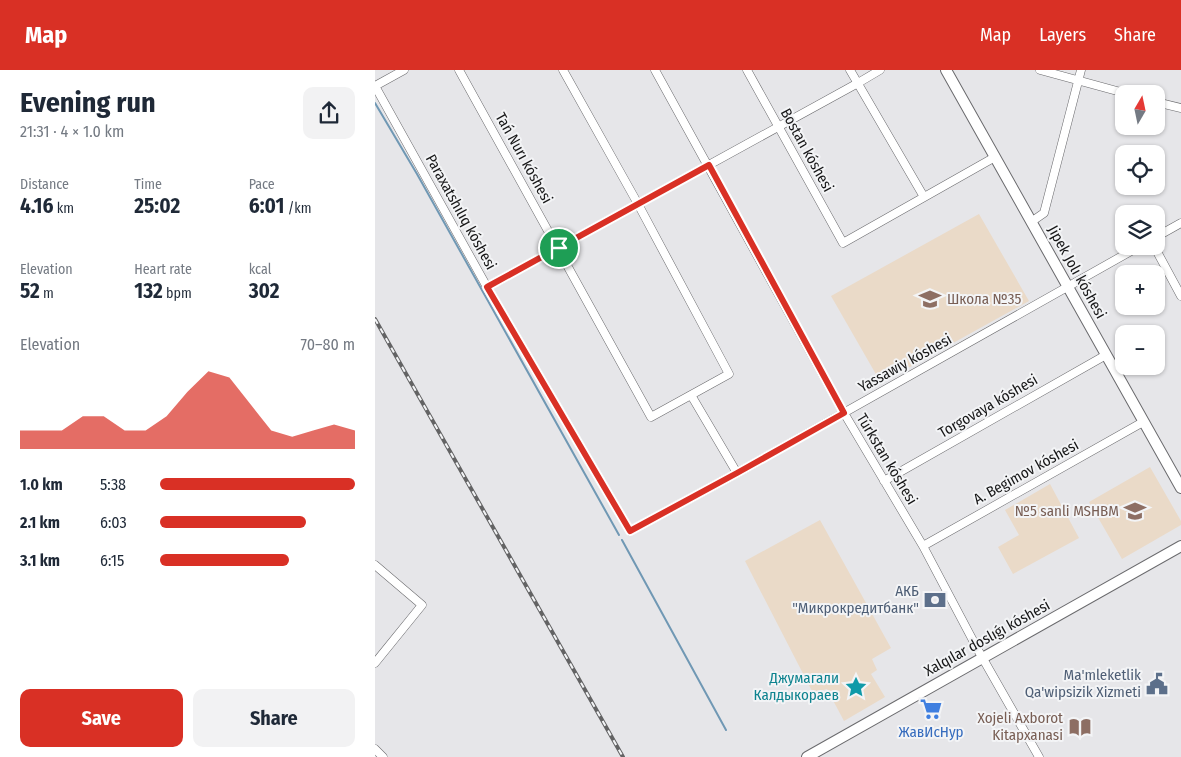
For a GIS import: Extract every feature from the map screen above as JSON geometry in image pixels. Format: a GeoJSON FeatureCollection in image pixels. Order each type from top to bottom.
{"type":"FeatureCollection","features":[{"type":"Feature","properties":{"kind":"street"},"geometry":{"type":"LineString","coordinates":[[375,86],[405,70]]}},
{"type":"Feature","properties":{"kind":"street","name":"Tań Nurı kóshesi"},"geometry":{"type":"LineString","coordinates":[[459,70],[651,417],[691,395]]}},
{"type":"Feature","properties":{"kind":"street"},"geometry":{"type":"LineString","coordinates":[[563,70],[638,204],[729,374],[691,395],[737,473]]}},
{"type":"Feature","properties":{"kind":"street","name":"Túrkstan kóshesi"},"geometry":{"type":"LineString","coordinates":[[655,70],[844,413],[923,546],[1039,757]]}},
{"type":"Feature","properties":{"kind":"street","name":"Bostan kóshesi"},"geometry":{"type":"LineString","coordinates":[[747,70],[843,243],[924,197]]}},
{"type":"Feature","properties":{"kind":"street"},"geometry":{"type":"LineString","coordinates":[[850,70],[924,197],[995,156]]}},
{"type":"Feature","properties":{"kind":"street"},"geometry":{"type":"LineString","coordinates":[[487,287],[858,84],[880,70]]}},
{"type":"Feature","properties":{"kind":"street","name":"Jipek Jolı kóshesi"},"geometry":{"type":"LineString","coordinates":[[946,70],[1181,488]]}},
{"type":"Feature","properties":{"kind":"street"},"geometry":{"type":"LineString","coordinates":[[1040,70],[1115,90]]}},
{"type":"Feature","properties":{"kind":"street"},"geometry":{"type":"LineString","coordinates":[[1031,222],[1044,213],[1081,70]]}},
{"type":"Feature","properties":{"kind":"street","name":"Paraxatshılıq kóshesi"},"geometry":{"type":"LineString","coordinates":[[375,86],[487,287],[630,531]]}},
{"type":"Feature","properties":{"kind":"street"},"geometry":{"type":"LineString","coordinates":[[1165,104],[1181,108]]}},
{"type":"Feature","properties":{"kind":"street"},"geometry":{"type":"LineString","coordinates":[[1165,232],[1181,223]]}},
{"type":"Feature","properties":{"kind":"street","name":"Yassawiy kóshesi"},"geometry":{"type":"LineString","coordinates":[[630,531],[737,473],[1124,255]]}},
{"type":"Feature","properties":{"kind":"street"},"geometry":{"type":"LineString","coordinates":[[1158,255],[1181,296]]}},
{"type":"Feature","properties":{"kind":"street","name":"Torgovaya kóshesi"},"geometry":{"type":"LineString","coordinates":[[884,481],[1106,355]]}},
{"type":"Feature","properties":{"kind":"street","name":"A. Begimov kóshesi"},"geometry":{"type":"LineString","coordinates":[[923,546],[1143,422]]}},
{"type":"Feature","properties":{"kind":"street","name":"Xalqılar doslıǵı kóshesi"},"geometry":{"type":"LineString","coordinates":[[807,757],[1181,546]]}},
{"type":"Feature","properties":{"kind":"street"},"geometry":{"type":"LineString","coordinates":[[375,565],[421,606],[375,663]]}},
{"type":"Feature","properties":{"kind":"street"},"geometry":{"type":"LineString","coordinates":[[375,749],[383,757]]}},
{"type":"Feature","properties":{"kind":"shaded area","name":"Школа №35"},"geometry":{"type":"Polygon","coordinates":[[[979,214],[1029,301],[881,383],[831,296],[979,214]]]}},
{"type":"Feature","properties":{"kind":"shaded area","name":"№5 sanli MSHBM"},"geometry":{"type":"Polygon","coordinates":[[[1150,467],[1181,521],[1181,525],[1122,559],[1089,502],[1150,467]]]}},
{"type":"Feature","properties":{"kind":"shaded area"},"geometry":{"type":"Polygon","coordinates":[[[1050,484],[1079,538],[1013,574],[998,547],[1019,535],[1005,510],[1050,484]]]}},
{"type":"Feature","properties":{"kind":"shaded area"},"geometry":{"type":"Polygon","coordinates":[[[820,520],[891,648],[872,659],[877,670],[871,674],[885,697],[844,721],[827,689],[813,693],[745,561],[820,520]]]}},
{"type":"Feature","properties":{"kind":"waterway"},"geometry":{"type":"LineString","coordinates":[[375,103],[417,174],[619,535]]}},
{"type":"Feature","properties":{"kind":"waterway"},"geometry":{"type":"LineString","coordinates":[[622,540],[726,730]]}},
{"type":"Feature","properties":{"kind":"railway"},"geometry":{"type":"LineString","coordinates":[[375,319],[623,757]]}},
{"type":"Feature","properties":{"kind":"place","name":"Школа №35"},"geometry":{"type":"Point","coordinates":[930,299]}},
{"type":"Feature","properties":{"kind":"place","name":"№5 sanli MSHBM"},"geometry":{"type":"Point","coordinates":[1135,511]}},
{"type":"Feature","properties":{"kind":"place","name":"АКБ \"Микрокредитбанк\""},"geometry":{"type":"Point","coordinates":[935,600]}},
{"type":"Feature","properties":{"kind":"place","name":"Ma'mleketlik Qa'wipsizik Xizmeti"},"geometry":{"type":"Point","coordinates":[1157,684]}},
{"type":"Feature","properties":{"kind":"place","name":"Джумагали Калдыкораев"},"geometry":{"type":"Point","coordinates":[856,687]}},
{"type":"Feature","properties":{"kind":"place","name":"ЖавИсНур"},"geometry":{"type":"Point","coordinates":[931,709]}},
{"type":"Feature","properties":{"kind":"place","name":"Xojeli Axborot Kitapxanasi"},"geometry":{"type":"Point","coordinates":[1080,727]}},
{"type":"Feature","properties":{"kind":"route"},"geometry":{"type":"LineString","coordinates":[[709,165],[844,413],[630,531],[487,287],[559,248],[709,165]]}}]}
